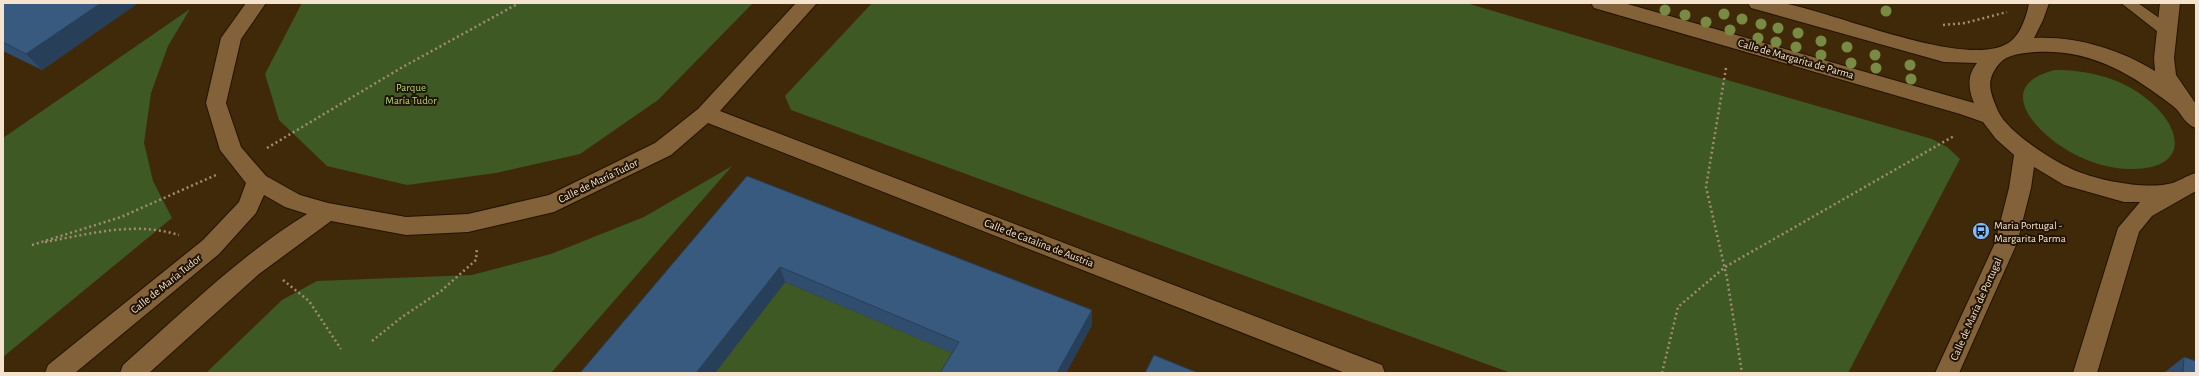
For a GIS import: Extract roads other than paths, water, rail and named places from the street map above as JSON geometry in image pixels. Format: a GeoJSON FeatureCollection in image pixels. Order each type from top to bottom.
{"type":"FeatureCollection","features":[{"type":"Feature","properties":{"kind":"street","name":"Calle de María Tudor"},"geometry":{"type":"LineString","coordinates":[[256,3],[230,38],[216,103],[231,150],[258,182],[293,201],[328,212],[414,226],[468,223],[554,203],[663,149],[705,114],[808,3]]}},
{"type":"Feature","properties":{"kind":"street","name":"Calle de Margarita de Parma"},"geometry":{"type":"LineString","coordinates":[[1601,3],[1960,106],[1990,117]]}},
{"type":"Feature","properties":{"kind":"street"},"geometry":{"type":"LineString","coordinates":[[1758,3],[1944,54],[1994,56],[2018,46],[2058,44],[2102,54],[2147,75],[2190,112]]}},
{"type":"Feature","properties":{"kind":"street"},"geometry":{"type":"LineString","coordinates":[[2018,46],[2034,22],[2039,3]]}},
{"type":"Feature","properties":{"kind":"street"},"geometry":{"type":"LineString","coordinates":[[2170,3],[2164,58],[2166,76],[2190,112]]}},
{"type":"Feature","properties":{"kind":"street"},"geometry":{"type":"LineString","coordinates":[[1994,56],[1982,71],[1979,90],[1990,117],[2003,133],[2025,152],[2072,178],[2102,187],[2124,193],[2171,193]]}},
{"type":"Feature","properties":{"kind":"street","name":"Calle de Catalina de Austria"},"geometry":{"type":"LineString","coordinates":[[705,114],[1373,373]]}},
{"type":"Feature","properties":{"kind":"street","name":"Calle de María de Portugal"},"geometry":{"type":"LineString","coordinates":[[1947,373],[2006,243],[2020,188],[2025,152]]}},
{"type":"Feature","properties":{"kind":"street"},"geometry":{"type":"LineString","coordinates":[[2085,373],[2129,228],[2144,210],[2171,193],[2196,181]]}},
{"type":"Feature","properties":{"kind":"street","name":"Calle de María Tudor"},"geometry":{"type":"LineString","coordinates":[[57,373],[211,247],[248,207],[258,182]]}},
{"type":"Feature","properties":{"kind":"street"},"geometry":{"type":"LineString","coordinates":[[132,373],[252,266],[297,230],[328,212]]}},
{"type":"Feature","properties":{"kind":"lane"},"geometry":{"type":"LineString","coordinates":[[1779,3],[1798,14]]}},
{"type":"Feature","properties":{"kind":"lane"},"geometry":{"type":"LineString","coordinates":[[2128,3],[2167,31]]}},
{"type":"Feature","properties":{"kind":"place","name":"Maria Portugal - Margarita Parma"},"geometry":{"type":"Point","coordinates":[1981,231]}},
{"type":"Feature","properties":{"kind":"park label","name":"Parque María Tudor"},"geometry":{"type":"Point","coordinates":[411,93]}}]}
